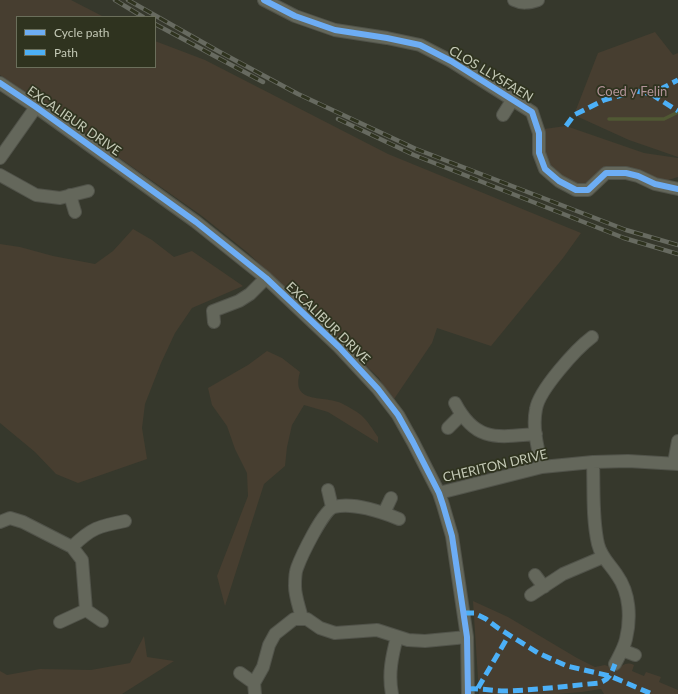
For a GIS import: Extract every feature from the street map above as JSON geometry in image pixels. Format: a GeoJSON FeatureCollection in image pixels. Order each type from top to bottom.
{"type":"FeatureCollection","features":[{"type":"Feature","properties":{"kind":"street","name":"CLOS LLYSFAEN"},"geometry":{"type":"LineString","coordinates":[[264,0],[295,16],[335,30],[420,45],[450,61],[513,99],[532,112],[539,133],[539,153],[545,169],[559,181],[576,190],[588,190],[606,173],[638,176],[655,184],[678,189]]}},
{"type":"Feature","properties":{"kind":"street"},"geometry":{"type":"LineString","coordinates":[[514,0],[522,3],[538,0]]}},
{"type":"Feature","properties":{"kind":"street","name":"EXCALIBUR DRIVE"},"geometry":{"type":"LineString","coordinates":[[0,83],[36,107],[196,222],[266,278],[339,347],[378,389],[398,416],[439,493],[452,536],[467,637],[468,694]]}},
{"type":"Feature","properties":{"kind":"street","name":"CLOS LLYSFAEN"},"geometry":{"type":"LineString","coordinates":[[503,115],[513,99]]}},
{"type":"Feature","properties":{"kind":"street"},"geometry":{"type":"LineString","coordinates":[[0,158],[36,107]]}},
{"type":"Feature","properties":{"kind":"street"},"geometry":{"type":"LineString","coordinates":[[0,175],[36,195],[60,198],[88,191]]}},
{"type":"Feature","properties":{"kind":"street"},"geometry":{"type":"LineString","coordinates":[[70,195],[75,212]]}},
{"type":"Feature","properties":{"kind":"street"},"geometry":{"type":"LineString","coordinates":[[214,322],[213,312],[240,301],[250,294],[266,278]]}},
{"type":"Feature","properties":{"kind":"street"},"geometry":{"type":"LineString","coordinates":[[542,467],[534,420],[536,408],[548,383],[592,337]]}},
{"type":"Feature","properties":{"kind":"street"},"geometry":{"type":"LineString","coordinates":[[455,403],[461,415],[482,433],[497,437],[536,434]]}},
{"type":"Feature","properties":{"kind":"street"},"geometry":{"type":"LineString","coordinates":[[448,428],[461,415]]}},
{"type":"Feature","properties":{"kind":"street"},"geometry":{"type":"LineString","coordinates":[[676,464],[678,441]]}},
{"type":"Feature","properties":{"kind":"street","name":"CHERITON DRIVE"},"geometry":{"type":"LineString","coordinates":[[439,493],[542,467],[592,462],[628,461],[676,464]]}},
{"type":"Feature","properties":{"kind":"street"},"geometry":{"type":"LineString","coordinates":[[592,462],[598,545],[603,557],[623,585],[629,607],[626,640],[615,664]]}},
{"type":"Feature","properties":{"kind":"street"},"geometry":{"type":"LineString","coordinates":[[328,490],[332,507]]}},
{"type":"Feature","properties":{"kind":"street"},"geometry":{"type":"LineString","coordinates":[[384,513],[391,498]]}},
{"type":"Feature","properties":{"kind":"street"},"geometry":{"type":"LineString","coordinates":[[302,619],[295,588],[296,570],[321,518],[332,507],[340,506],[362,508],[384,513],[399,519]]}},
{"type":"Feature","properties":{"kind":"street"},"geometry":{"type":"LineString","coordinates":[[0,522],[10,518],[23,522],[72,547],[82,560],[86,610]]}},
{"type":"Feature","properties":{"kind":"street"},"geometry":{"type":"LineString","coordinates":[[72,547],[86,534],[103,525],[125,521]]}},
{"type":"Feature","properties":{"kind":"street"},"geometry":{"type":"LineString","coordinates":[[531,596],[563,574],[603,557]]}},
{"type":"Feature","properties":{"kind":"street"},"geometry":{"type":"LineString","coordinates":[[535,575],[544,587]]}},
{"type":"Feature","properties":{"kind":"street"},"geometry":{"type":"LineString","coordinates":[[86,610],[102,621]]}},
{"type":"Feature","properties":{"kind":"street"},"geometry":{"type":"LineString","coordinates":[[60,622],[86,610]]}},
{"type":"Feature","properties":{"kind":"street"},"geometry":{"type":"LineString","coordinates":[[240,673],[254,689],[275,634],[294,620],[307,619],[320,628],[335,633],[377,630],[408,640],[425,641],[467,637]]}},
{"type":"Feature","properties":{"kind":"street"},"geometry":{"type":"LineString","coordinates":[[392,694],[389,682],[391,660],[397,636]]}},
{"type":"Feature","properties":{"kind":"street"},"geometry":{"type":"LineString","coordinates":[[622,650],[634,655]]}},
{"type":"Feature","properties":{"kind":"green space"},"geometry":{"type":"Polygon","coordinates":[[[0,0],[71,0],[102,16],[16,16],[16,68],[156,68],[156,41],[205,60],[388,154],[581,233],[563,258],[491,346],[437,328],[432,343],[392,402],[379,378],[248,253],[202,216],[0,75],[0,0]]]}},
{"type":"Feature","properties":{"kind":"green space","name":"Coed y Felin"},"geometry":{"type":"Polygon","coordinates":[[[655,32],[673,55],[678,53],[678,157],[629,140],[574,115],[598,53],[655,32]]]}},
{"type":"Feature","properties":{"kind":"green space"},"geometry":{"type":"Polygon","coordinates":[[[566,126],[644,153],[678,158],[678,177],[662,182],[606,173],[588,190],[559,181],[545,155],[544,129],[566,126]]]}},
{"type":"Feature","properties":{"kind":"green space"},"geometry":{"type":"Polygon","coordinates":[[[133,229],[152,240],[174,257],[192,251],[243,286],[192,308],[175,333],[161,363],[145,404],[142,428],[147,459],[78,483],[56,474],[35,452],[0,423],[0,244],[95,264],[113,251],[133,229]]]}},
{"type":"Feature","properties":{"kind":"green space"},"geometry":{"type":"Polygon","coordinates":[[[267,351],[282,358],[300,372],[298,383],[300,390],[304,394],[311,397],[336,401],[348,406],[361,415],[378,437],[378,443],[328,412],[304,405],[292,425],[287,447],[285,466],[264,484],[225,606],[217,576],[248,496],[247,473],[235,449],[227,426],[212,405],[208,388],[248,365],[267,351]]]}},
{"type":"Feature","properties":{"kind":"green space"},"geometry":{"type":"Polygon","coordinates":[[[473,601],[508,617],[595,667],[605,665],[617,670],[625,664],[632,664],[634,665],[632,671],[644,676],[646,672],[661,677],[659,682],[678,690],[678,694],[604,694],[601,689],[557,694],[479,694],[473,601]]]}},
{"type":"Feature","properties":{"kind":"green space"},"geometry":{"type":"Polygon","coordinates":[[[144,636],[147,657],[174,661],[122,694],[0,694],[0,671],[7,675],[40,669],[91,670],[130,663],[144,636]]]}},
{"type":"Feature","properties":{"kind":"waterway"},"geometry":{"type":"LineString","coordinates":[[609,119],[664,119],[678,112]]}},
{"type":"Feature","properties":{"kind":"railway"},"geometry":{"type":"LineString","coordinates":[[115,0],[141,16]]}},
{"type":"Feature","properties":{"kind":"railway"},"geometry":{"type":"LineString","coordinates":[[128,0],[298,94],[416,149],[626,230],[678,245]]}},
{"type":"Feature","properties":{"kind":"railway"},"geometry":{"type":"LineString","coordinates":[[156,25],[263,82]]}},
{"type":"Feature","properties":{"kind":"railway"},"geometry":{"type":"LineString","coordinates":[[338,119],[414,155],[624,238],[678,254]]}},
{"type":"Feature","properties":{"kind":"marked path"},"geometry":{"type":"LineString","coordinates":[[566,126],[574,115],[604,100],[637,91],[651,94],[678,80]]}},
{"type":"Feature","properties":{"kind":"marked path"},"geometry":{"type":"LineString","coordinates":[[651,94],[678,111]]}},
{"type":"Feature","properties":{"kind":"marked path"},"geometry":{"type":"LineString","coordinates":[[464,613],[474,613],[486,619],[538,653],[567,666],[610,676],[652,694]]}},
{"type":"Feature","properties":{"kind":"marked path"},"geometry":{"type":"LineString","coordinates":[[478,688],[509,635]]}},
{"type":"Feature","properties":{"kind":"marked path"},"geometry":{"type":"LineString","coordinates":[[468,689],[500,691],[540,689],[599,683],[606,680],[610,676],[615,664]]}},
{"type":"Feature","properties":{"kind":"cycle path"},"geometry":{"type":"LineString","coordinates":[[264,0],[295,16],[335,30],[420,45],[451,61],[532,112],[539,133],[539,153],[545,169],[559,181],[576,190],[588,190],[606,173],[626,173],[638,176],[655,184],[678,189]]}},
{"type":"Feature","properties":{"kind":"cycle path"},"geometry":{"type":"LineString","coordinates":[[0,83],[36,107],[196,222],[266,278],[339,347],[378,389],[398,415],[439,493],[452,536],[467,637],[468,694]]}}]}
